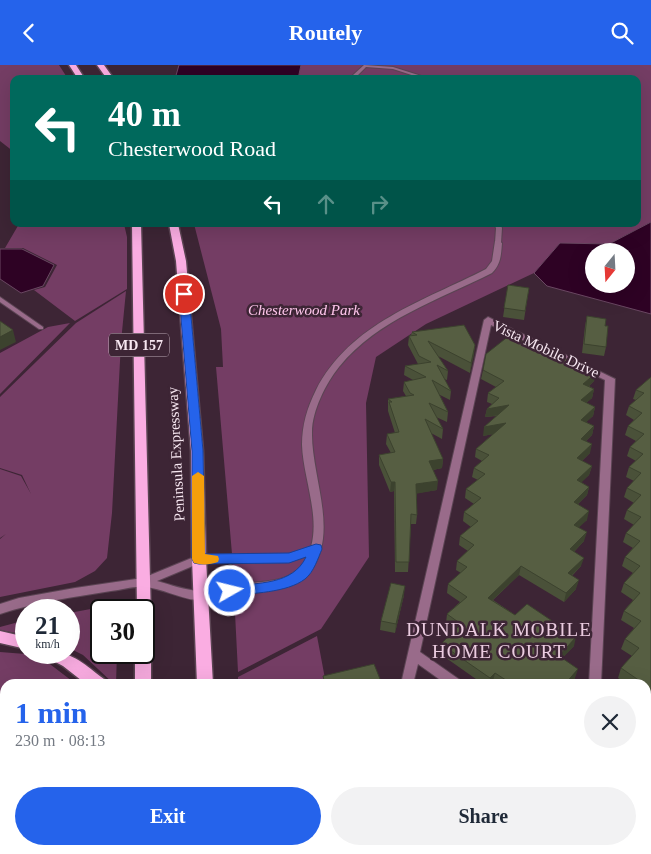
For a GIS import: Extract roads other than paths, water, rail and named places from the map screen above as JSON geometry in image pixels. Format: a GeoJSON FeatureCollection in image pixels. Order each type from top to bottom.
{"type":"FeatureCollection","features":[{"type":"Feature","properties":{"kind":"main road"},"geometry":{"type":"LineString","coordinates":[[100,65],[108,75]]}},
{"type":"Feature","properties":{"kind":"main road","name":"MD 157"},"geometry":{"type":"LineString","coordinates":[[136,227],[144,599]]}},
{"type":"Feature","properties":{"kind":"main road","name":"Peninsula Expressway"},"geometry":{"type":"LineString","coordinates":[[174,227],[181,261],[197,441],[199,559],[205,679]]}},
{"type":"Feature","properties":{"kind":"main road"},"geometry":{"type":"LineString","coordinates":[[0,637],[15,640]]}},
{"type":"Feature","properties":{"kind":"main road"},"geometry":{"type":"LineString","coordinates":[[72,664],[91,679]]}},
{"type":"Feature","properties":{"kind":"main road"},"geometry":{"type":"LineString","coordinates":[[143,679],[144,664]]}},
{"type":"Feature","properties":{"kind":"street"},"geometry":{"type":"LineString","coordinates":[[144,581],[202,597],[243,588],[278,585],[301,575],[309,565],[316,549],[320,527],[319,512],[307,452],[307,431],[309,419],[335,366],[362,339],[398,314],[489,271],[496,265],[498,259],[498,243]]}},
{"type":"Feature","properties":{"kind":"street","name":"Vista Mobile Drive"},"geometry":{"type":"LineString","coordinates":[[408,679],[488,320],[610,379],[596,679]]}},
{"type":"Feature","properties":{"kind":"street"},"geometry":{"type":"LineString","coordinates":[[0,609],[74,592],[144,581],[199,559],[289,558],[316,549]]}},
{"type":"Feature","properties":{"kind":"street"},"geometry":{"type":"LineString","coordinates":[[413,655],[449,679]]}},
{"type":"Feature","properties":{"kind":"lane"},"geometry":{"type":"LineString","coordinates":[[356,75],[364,66],[393,68],[416,75]]}},
{"type":"Feature","properties":{"kind":"lane"},"geometry":{"type":"LineString","coordinates":[[498,227],[498,243]]}},
{"type":"Feature","properties":{"kind":"lane"},"geometry":{"type":"LineString","coordinates":[[0,299],[41,328]]}},
{"type":"Feature","properties":{"kind":"district","name":"DUNDALK MOBILE HOME COURT"},"geometry":{"type":"Point","coordinates":[499,640]}},
{"type":"Feature","properties":{"kind":"park label","name":"Chesterwood Park"},"geometry":{"type":"Point","coordinates":[304,310]}}]}
